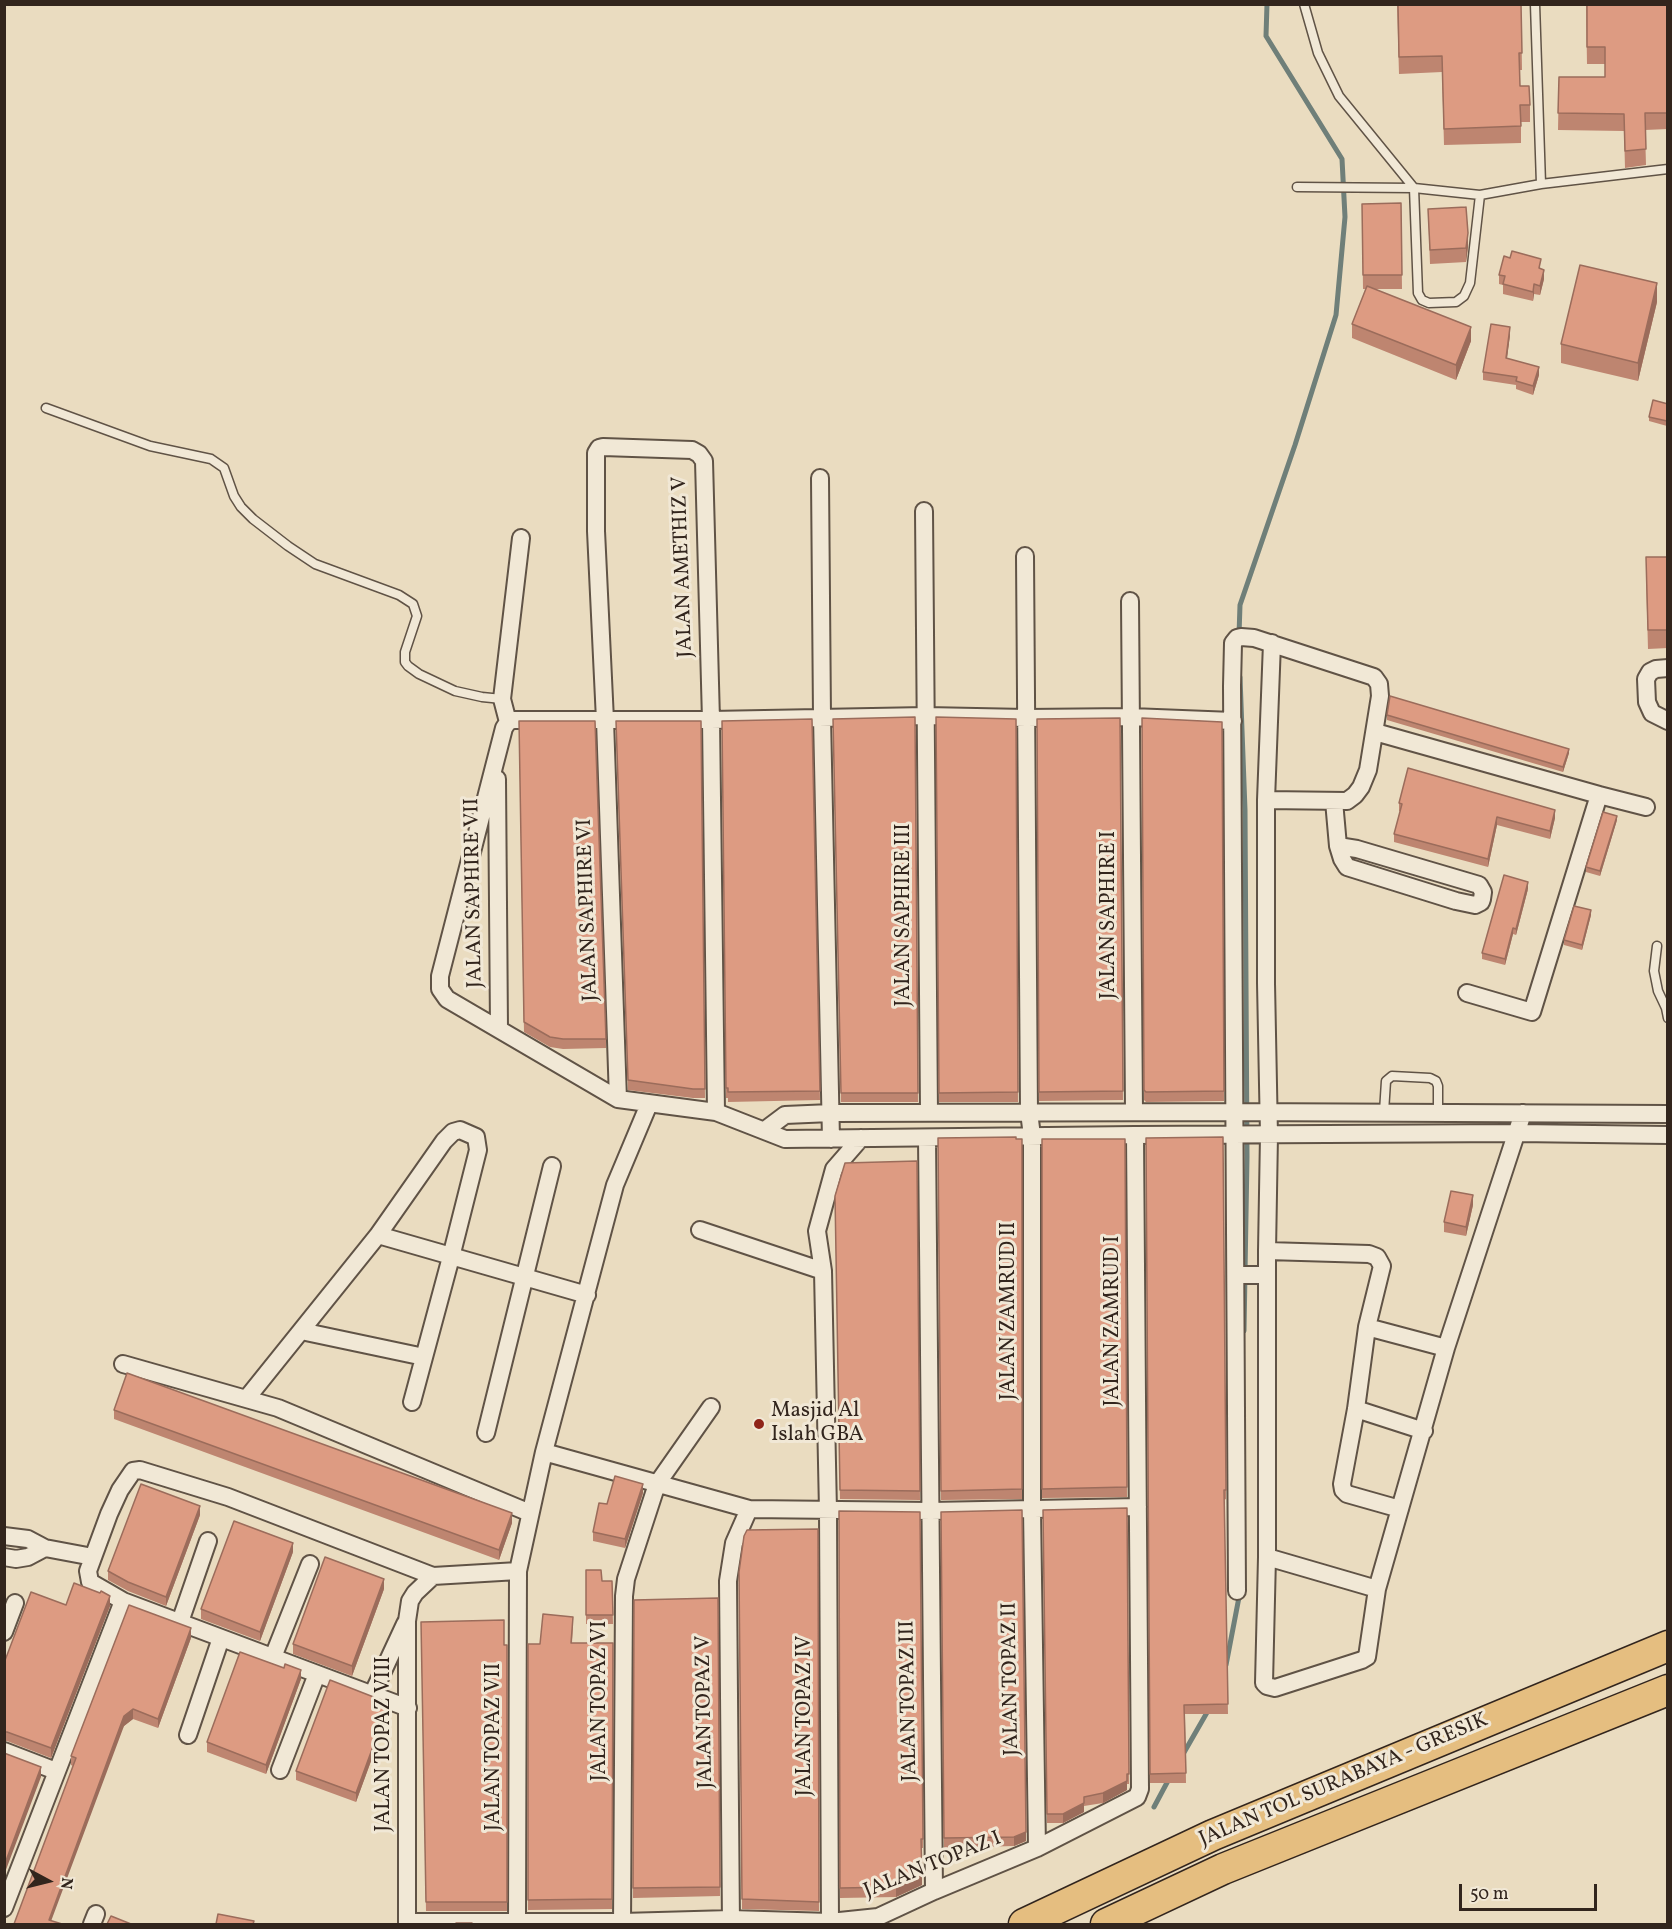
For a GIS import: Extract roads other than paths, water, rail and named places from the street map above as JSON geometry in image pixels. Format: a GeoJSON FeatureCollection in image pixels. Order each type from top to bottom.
{"type":"FeatureCollection","features":[{"type":"Feature","properties":{"kind":"highway","name":"JALAN TOL SURABAYA - GRESIK"},"geometry":{"type":"LineString","coordinates":[[1024,1924],[1213,1835],[1668,1646]]}},
{"type":"Feature","properties":{"kind":"highway","name":"JALAN TOL SURABAYA - GRESIK"},"geometry":{"type":"LineString","coordinates":[[1106,1924],[1223,1869],[1668,1690]]}},
{"type":"Feature","properties":{"kind":"street","name":"JALAN AMETHIZ V"},"geometry":{"type":"LineString","coordinates":[[596,531],[596,453],[599,448],[692,450],[704,461],[711,720]]}},
{"type":"Feature","properties":{"kind":"street"},"geometry":{"type":"LineString","coordinates":[[820,478],[822,717],[831,1138]]}},
{"type":"Feature","properties":{"kind":"street","name":"JALAN SAPHIRE III"},"geometry":{"type":"LineString","coordinates":[[924,511],[929,1113]]}},
{"type":"Feature","properties":{"kind":"street","name":"JALAN SAPHIRE VI"},"geometry":{"type":"LineString","coordinates":[[596,531],[618,1099]]}},
{"type":"Feature","properties":{"kind":"street"},"geometry":{"type":"LineString","coordinates":[[508,722],[502,699],[521,538]]}},
{"type":"Feature","properties":{"kind":"street","name":"JALAN ZAMRUD II"},"geometry":{"type":"LineString","coordinates":[[1025,556],[1029,1112],[1032,1136],[1032,1510]]}},
{"type":"Feature","properties":{"kind":"street","name":"JALAN SAPHIRE I"},"geometry":{"type":"LineString","coordinates":[[1130,601],[1134,1112]]}},
{"type":"Feature","properties":{"kind":"street"},"geometry":{"type":"LineString","coordinates":[[1237,1591],[1252,1275],[1267,1251],[1265,1135],[1251,1112],[1233,721],[1233,643],[1241,637],[1272,644],[1374,677],[1379,684],[1380,696],[1375,732],[1368,770],[1361,788],[1347,801],[1266,800]]}},
{"type":"Feature","properties":{"kind":"street"},"geometry":{"type":"LineString","coordinates":[[1272,644],[1266,800],[1266,983],[1251,1112],[1239,1135],[1252,1275],[1268,1557],[1264,1683],[1271,1688],[1367,1657],[1377,1589],[1446,1348],[1523,1113]]}},
{"type":"Feature","properties":{"kind":"street"},"geometry":{"type":"LineString","coordinates":[[1668,668],[1650,672],[1646,679],[1647,702],[1652,713],[1668,721]]}},
{"type":"Feature","properties":{"kind":"street"},"geometry":{"type":"LineString","coordinates":[[1233,721],[1131,717],[926,716],[711,720],[513,720],[508,722],[504,728],[496,757],[440,976],[440,990],[447,999],[618,1099],[716,1112],[785,1139],[1135,1134],[1668,1135]]}},
{"type":"Feature","properties":{"kind":"street"},"geometry":{"type":"LineString","coordinates":[[711,720],[716,1112]]}},
{"type":"Feature","properties":{"kind":"street"},"geometry":{"type":"LineString","coordinates":[[1375,732],[1646,807]]}},
{"type":"Feature","properties":{"kind":"street","name":"JALAN SAPHIRE VII"},"geometry":{"type":"LineString","coordinates":[[496,757],[499,1029]]}},
{"type":"Feature","properties":{"kind":"street"},"geometry":{"type":"LineString","coordinates":[[1467,993],[1532,1012],[1599,795]]}},
{"type":"Feature","properties":{"kind":"street"},"geometry":{"type":"LineString","coordinates":[[1334,801],[1338,846],[1347,867],[1456,901],[1475,904],[1481,902],[1483,892],[1479,885],[1357,849],[1338,846]]}},
{"type":"Feature","properties":{"kind":"street","name":"JALAN TOPAZ VII"},"geometry":{"type":"LineString","coordinates":[[517,1923],[518,1571],[544,1452],[615,1185],[649,1104]]}},
{"type":"Feature","properties":{"kind":"street"},"geometry":{"type":"LineString","coordinates":[[765,1130],[785,1115],[831,1113],[1668,1114]]}},
{"type":"Feature","properties":{"kind":"street"},"geometry":{"type":"LineString","coordinates":[[247,1398],[378,1235],[444,1141],[453,1132],[464,1131],[476,1137],[478,1150],[452,1257],[412,1402]]}},
{"type":"Feature","properties":{"kind":"street","name":"JALAN ZAMRUD I"},"geometry":{"type":"LineString","coordinates":[[1135,1134],[1138,1508]]}},
{"type":"Feature","properties":{"kind":"street","name":"JALAN TOPAZ IV"},"geometry":{"type":"LineString","coordinates":[[830,1922],[828,1511],[823,1271],[817,1231],[834,1169],[861,1138]]}},
{"type":"Feature","properties":{"kind":"street","name":"JALAN TOPAZ III"},"geometry":{"type":"LineString","coordinates":[[927,1138],[934,1890]]}},
{"type":"Feature","properties":{"kind":"street"},"geometry":{"type":"LineString","coordinates":[[486,1433],[552,1166]]}},
{"type":"Feature","properties":{"kind":"street"},"geometry":{"type":"LineString","coordinates":[[700,1230],[823,1271]]}},
{"type":"Feature","properties":{"kind":"street"},"geometry":{"type":"LineString","coordinates":[[378,1235],[587,1295]]}},
{"type":"Feature","properties":{"kind":"street"},"geometry":{"type":"LineString","coordinates":[[1267,1251],[1369,1254],[1377,1257],[1382,1266],[1367,1327],[1356,1409],[1342,1484],[1347,1494],[1400,1509]]}},
{"type":"Feature","properties":{"kind":"street"},"geometry":{"type":"LineString","coordinates":[[1367,1327],[1446,1348]]}},
{"type":"Feature","properties":{"kind":"street"},"geometry":{"type":"LineString","coordinates":[[301,1331],[424,1357]]}},
{"type":"Feature","properties":{"kind":"street"},"geometry":{"type":"LineString","coordinates":[[123,1364],[278,1408],[530,1513]]}},
{"type":"Feature","properties":{"kind":"street","name":"JALAN TOPAZ VI"},"geometry":{"type":"LineString","coordinates":[[622,1923],[624,1596],[626,1579],[657,1484],[711,1407]]}},
{"type":"Feature","properties":{"kind":"street"},"geometry":{"type":"LineString","coordinates":[[1356,1409],[1424,1431]]}},
{"type":"Feature","properties":{"kind":"street"},"geometry":{"type":"LineString","coordinates":[[544,1452],[749,1509],[931,1511],[1138,1508]]}},
{"type":"Feature","properties":{"kind":"street"},"geometry":{"type":"LineString","coordinates":[[408,1708],[123,1601],[90,1582],[88,1570],[93,1557],[120,1490],[133,1471],[140,1470],[228,1497],[433,1576],[518,1571]]}},
{"type":"Feature","properties":{"kind":"street","name":"JALAN TOPAZ I"},"geometry":{"type":"LineString","coordinates":[[407,1923],[830,1922],[878,1917],[934,1890],[1037,1848],[1129,1803],[1137,1797],[1140,1789],[1138,1508]]}},
{"type":"Feature","properties":{"kind":"street","name":"JALAN TOPAZ V"},"geometry":{"type":"LineString","coordinates":[[731,1922],[728,1581],[734,1543],[749,1509]]}},
{"type":"Feature","properties":{"kind":"street","name":"JALAN TOPAZ II"},"geometry":{"type":"LineString","coordinates":[[1032,1510],[1037,1848]]}},
{"type":"Feature","properties":{"kind":"street"},"geometry":{"type":"LineString","coordinates":[[4,1536],[28,1539],[45,1548],[93,1557]]}},
{"type":"Feature","properties":{"kind":"street"},"geometry":{"type":"LineString","coordinates":[[180,1622],[208,1541]]}},
{"type":"Feature","properties":{"kind":"street"},"geometry":{"type":"LineString","coordinates":[[4,1557],[28,1557],[45,1548]]}},
{"type":"Feature","properties":{"kind":"street"},"geometry":{"type":"LineString","coordinates":[[1268,1557],[1377,1589]]}},
{"type":"Feature","properties":{"kind":"street"},"geometry":{"type":"LineString","coordinates":[[273,1658],[310,1564]]}},
{"type":"Feature","properties":{"kind":"street","name":"JALAN TOPAZ VIII"},"geometry":{"type":"LineString","coordinates":[[407,1923],[407,1621],[410,1601],[433,1576]]}},
{"type":"Feature","properties":{"kind":"street"},"geometry":{"type":"LineString","coordinates":[[4,1908],[123,1601]]}},
{"type":"Feature","properties":{"kind":"street"},"geometry":{"type":"LineString","coordinates":[[4,1632],[15,1603]]}},
{"type":"Feature","properties":{"kind":"street"},"geometry":{"type":"LineString","coordinates":[[372,1695],[407,1621]]}},
{"type":"Feature","properties":{"kind":"street"},"geometry":{"type":"LineString","coordinates":[[189,1735],[222,1638]]}},
{"type":"Feature","properties":{"kind":"street"},"geometry":{"type":"LineString","coordinates":[[280,1770],[317,1674]]}},
{"type":"Feature","properties":{"kind":"street"},"geometry":{"type":"LineString","coordinates":[[4,1751],[56,1771]]}},
{"type":"Feature","properties":{"kind":"lane"},"geometry":{"type":"LineString","coordinates":[[1304,4],[1318,53],[1339,96],[1414,188],[1418,294],[1422,300],[1429,303],[1456,302],[1464,296],[1470,283],[1480,195]]}},
{"type":"Feature","properties":{"kind":"lane"},"geometry":{"type":"LineString","coordinates":[[1535,4],[1540,184]]}},
{"type":"Feature","properties":{"kind":"lane"},"geometry":{"type":"LineString","coordinates":[[1297,187],[1414,188],[1480,195],[1540,184],[1668,169]]}},
{"type":"Feature","properties":{"kind":"lane"},"geometry":{"type":"LineString","coordinates":[[46,408],[150,446],[211,459],[224,468],[234,496],[241,507],[288,546],[315,564],[399,595],[413,604],[417,616],[405,652],[405,662],[408,666],[419,674],[455,691],[482,698],[502,699]]}},
{"type":"Feature","properties":{"kind":"lane"},"geometry":{"type":"LineString","coordinates":[[1656,946],[1654,971],[1668,1018]]}},
{"type":"Feature","properties":{"kind":"lane"},"geometry":{"type":"LineString","coordinates":[[1383,1113],[1386,1081],[1392,1076],[1430,1078],[1436,1081],[1438,1113]]}},
{"type":"Feature","properties":{"kind":"waterway"},"geometry":{"type":"LineString","coordinates":[[1239,635],[1240,605],[1295,445],[1336,315],[1345,217],[1342,159],[1266,36],[1267,4]]}},
{"type":"Feature","properties":{"kind":"waterway"},"geometry":{"type":"LineString","coordinates":[[1240,677],[1245,810],[1247,1157],[1244,1331]]}},
{"type":"Feature","properties":{"kind":"waterway"},"geometry":{"type":"LineString","coordinates":[[1226,1665],[1240,1592]]}},
{"type":"Feature","properties":{"kind":"waterway"},"geometry":{"type":"LineString","coordinates":[[1182,1756],[1209,1709]]}},
{"type":"Feature","properties":{"kind":"waterway"},"geometry":{"type":"LineString","coordinates":[[1154,1807],[1170,1777]]}},
{"type":"Feature","properties":{"kind":"place","name":"Masjid Al Islah GBA"},"geometry":{"type":"Point","coordinates":[759,1424]}}]}
